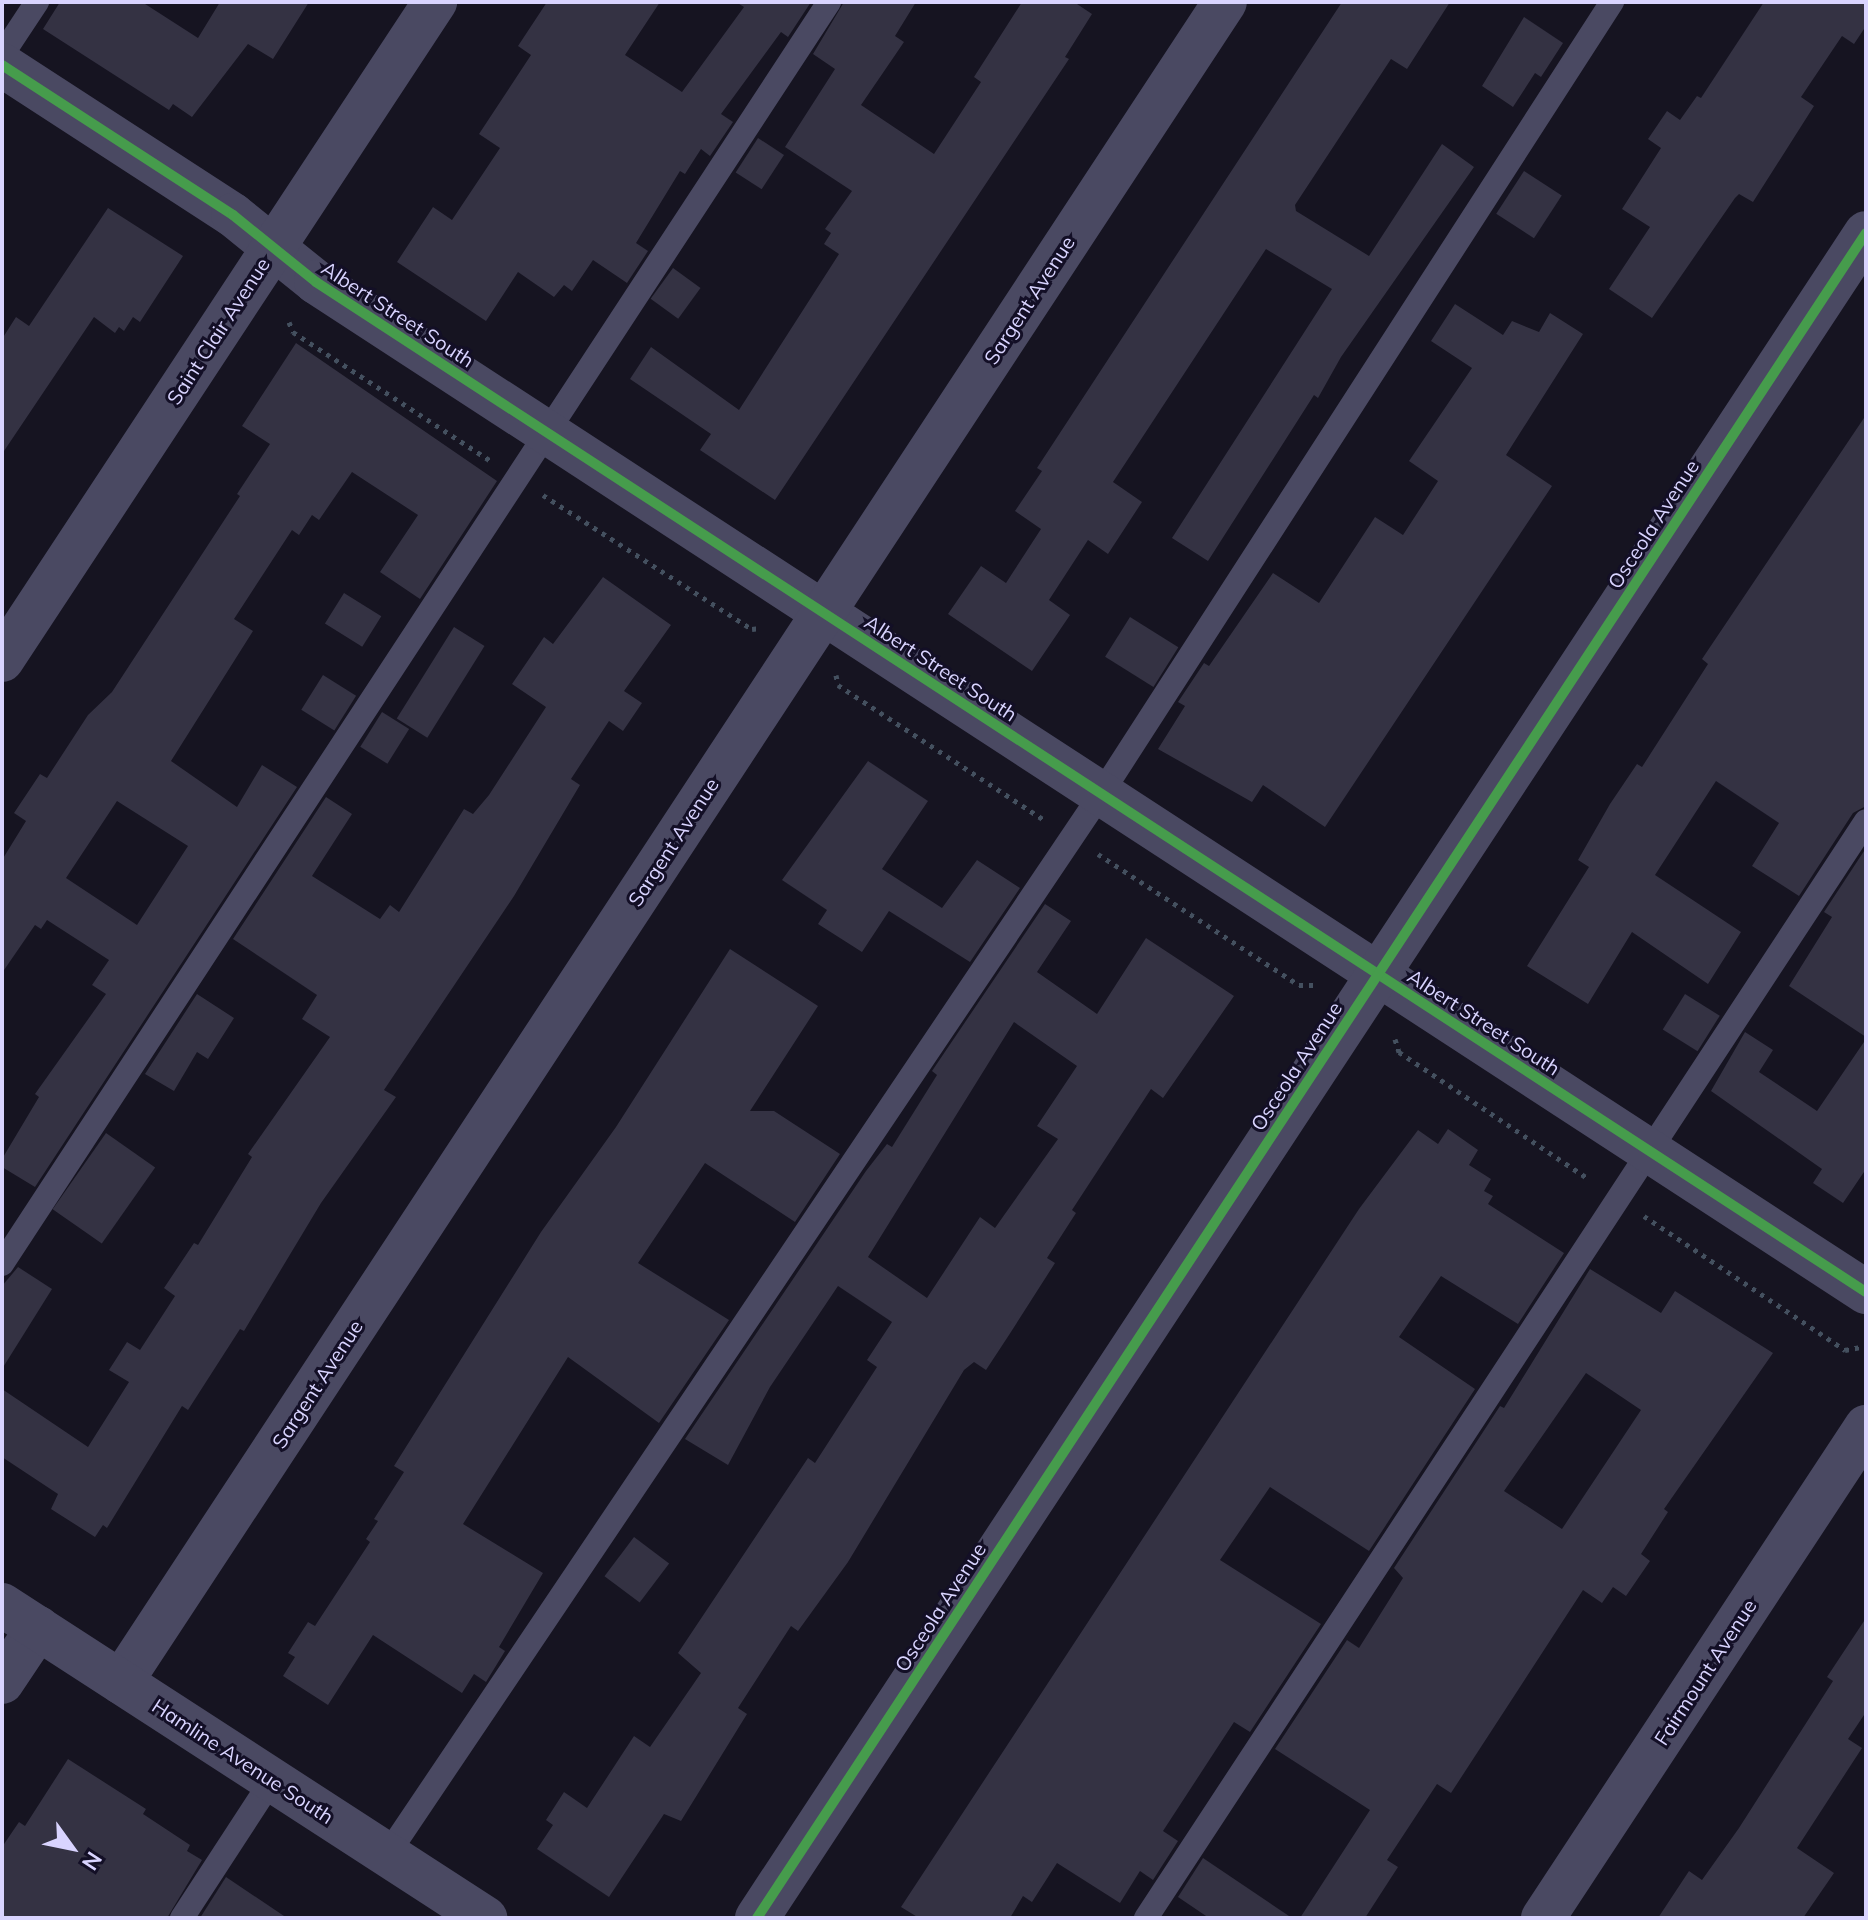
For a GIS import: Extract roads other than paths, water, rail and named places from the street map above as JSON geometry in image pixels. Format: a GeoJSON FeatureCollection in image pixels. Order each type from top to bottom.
{"type":"FeatureCollection","features":[{"type":"Feature","properties":{"kind":"street","name":"Saint Clair Avenue"},"geometry":{"type":"LineString","coordinates":[[2,660],[435,2]]}},
{"type":"Feature","properties":{"kind":"street","name":"Sargent Avenue"},"geometry":{"type":"LineString","coordinates":[[121,1682],[1225,2]]}},
{"type":"Feature","properties":{"kind":"street","name":"Albert Street South"},"geometry":{"type":"LineString","coordinates":[[2,65],[233,215],[316,282],[1866,1292]]}},
{"type":"Feature","properties":{"kind":"street","name":"Osceola Avenue"},"geometry":{"type":"LineString","coordinates":[[757,1918],[1866,233]]}},
{"type":"Feature","properties":{"kind":"street","name":"Fairmount Avenue"},"geometry":{"type":"LineString","coordinates":[[1543,1918],[1866,1427]]}},
{"type":"Feature","properties":{"kind":"street","name":"Hamline Avenue South"},"geometry":{"type":"LineString","coordinates":[[20,1616],[485,1918]]}},
{"type":"Feature","properties":{"kind":"street"},"geometry":{"type":"LineString","coordinates":[[2,1682],[20,1616]]}},
{"type":"Feature","properties":{"kind":"lane"},"geometry":{"type":"LineString","coordinates":[[2,55],[37,2]]}},
{"type":"Feature","properties":{"kind":"lane"},"geometry":{"type":"LineString","coordinates":[[2,1264],[549,434],[829,2]]}},
{"type":"Feature","properties":{"kind":"lane"},"geometry":{"type":"LineString","coordinates":[[387,1855],[1101,794],[1612,2]]}},
{"type":"Feature","properties":{"kind":"lane"},"geometry":{"type":"LineString","coordinates":[[1146,1918],[1866,821]]}},
{"type":"Feature","properties":{"kind":"lane"},"geometry":{"type":"LineString","coordinates":[[182,1918],[272,1780]]}}]}
